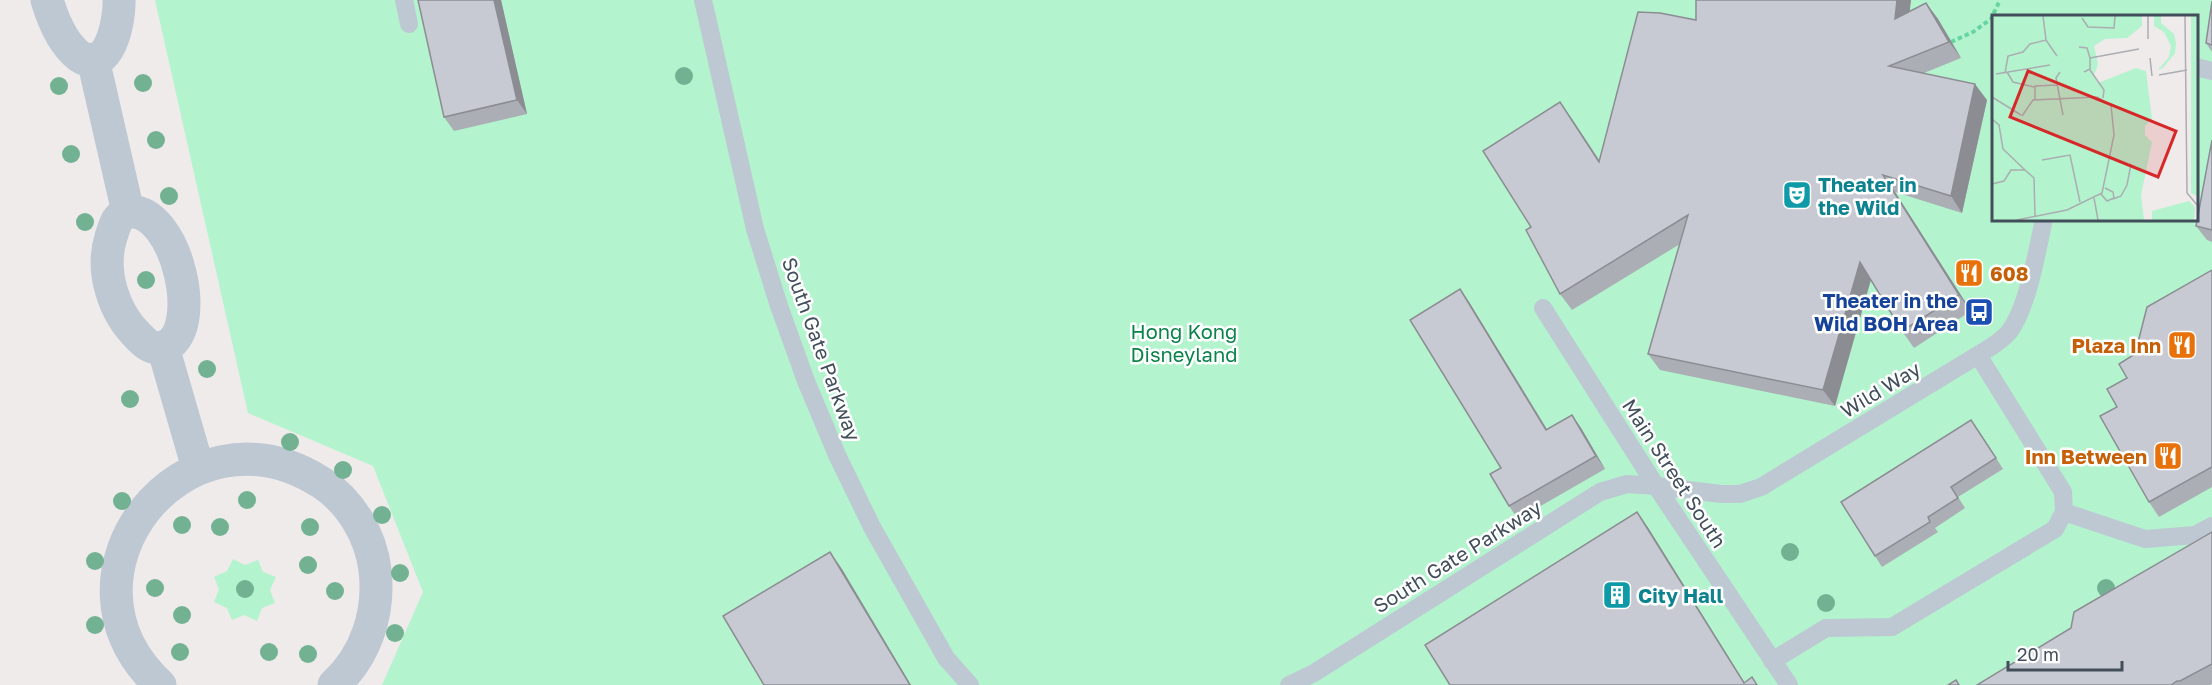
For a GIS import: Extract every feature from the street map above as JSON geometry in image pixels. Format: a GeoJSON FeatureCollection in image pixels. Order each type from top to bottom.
{"type":"FeatureCollection","features":[{"type":"Feature","properties":{"kind":"street"},"geometry":{"type":"LineString","coordinates":[[47,0],[53,19],[64,39],[80,56],[93,59],[108,51],[116,29],[119,0]]}},
{"type":"Feature","properties":{"kind":"street"},"geometry":{"type":"LineString","coordinates":[[93,59],[128,212]]}},
{"type":"Feature","properties":{"kind":"street"},"geometry":{"type":"LineString","coordinates":[[128,212],[144,214],[160,230],[181,270],[184,294],[183,317],[176,339],[163,347],[148,346],[132,330],[119,310],[111,289],[107,266],[109,243],[116,221],[128,212]]}},
{"type":"Feature","properties":{"kind":"street"},"geometry":{"type":"LineString","coordinates":[[163,347],[198,468]]}},
{"type":"Feature","properties":{"kind":"street"},"geometry":{"type":"LineString","coordinates":[[160,685],[148,674],[131,648],[120,620],[117,589],[120,559],[131,530],[148,504],[171,484],[198,468],[225,461],[252,460],[280,463],[306,473],[336,494],[348,507],[363,531],[373,556],[377,584],[375,612],[367,638],[354,663],[334,685]]}},
{"type":"Feature","properties":{"kind":"lane"},"geometry":{"type":"LineString","coordinates":[[404,0],[409,24]]}},
{"type":"Feature","properties":{"kind":"lane","name":"South Gate Parkway"},"geometry":{"type":"LineString","coordinates":[[703,0],[755,229],[806,381],[837,455],[872,527],[946,658],[970,685]]}},
{"type":"Feature","properties":{"kind":"lane"},"geometry":{"type":"LineString","coordinates":[[2197,67],[2212,71]]}},
{"type":"Feature","properties":{"kind":"lane","name":"Wild Way"},"geometry":{"type":"LineString","coordinates":[[1656,486],[1721,494],[1740,494],[1761,487],[1998,342],[2017,318],[2028,286],[2044,220]]}},
{"type":"Feature","properties":{"kind":"lane","name":"Main Street South"},"geometry":{"type":"LineString","coordinates":[[1543,308],[1656,486],[1789,685]]}},
{"type":"Feature","properties":{"kind":"lane"},"geometry":{"type":"LineString","coordinates":[[1772,661],[1826,628],[1892,627],[2055,529],[2064,512],[2064,492],[1978,355]]}},
{"type":"Feature","properties":{"kind":"lane","name":"South Gate Parkway"},"geometry":{"type":"LineString","coordinates":[[1289,685],[1314,673],[1600,492],[1627,484],[1656,486]]}},
{"type":"Feature","properties":{"kind":"lane"},"geometry":{"type":"LineString","coordinates":[[2064,512],[2145,539],[2195,536],[2212,526]]}},
{"type":"Feature","properties":{"kind":"path"},"geometry":{"type":"LineString","coordinates":[[1994,15],[2000,0]]}},
{"type":"Feature","properties":{"kind":"path"},"geometry":{"type":"LineString","coordinates":[[1951,42],[1992,21]]}},
{"type":"Feature","properties":{"kind":"green space","name":"Hong Kong Disneyland"},"geometry":{"type":"Polygon","coordinates":[[[155,0],[2212,0],[2212,685],[382,685],[423,592],[373,466],[248,413],[155,0]]]}},
{"type":"Feature","properties":{"kind":"green space"},"geometry":{"type":"Polygon","coordinates":[[[233,559],[245,565],[258,560],[263,572],[276,577],[270,590],[275,603],[262,608],[257,621],[244,615],[232,620],[227,608],[214,602],[219,589],[214,577],[227,571],[233,559]]]}},
{"type":"Feature","properties":{"kind":"building"},"geometry":{"type":"Polygon","coordinates":[[[418,0],[494,0],[517,100],[444,117],[418,0]]]}},
{"type":"Feature","properties":{"kind":"building","name":"Theater in the Wild"},"geometry":{"type":"Polygon","coordinates":[[[1696,0],[1897,0],[1895,19],[1926,3],[1949,42],[1889,66],[1975,84],[1951,196],[1883,175],[1959,295],[1902,331],[1860,262],[1823,390],[1648,354],[1688,215],[1560,294],[1526,230],[1531,227],[1483,151],[1560,102],[1599,162],[1638,12],[1660,13],[1696,20],[1696,0]]]}},
{"type":"Feature","properties":{"kind":"building"},"geometry":{"type":"Polygon","coordinates":[[[2212,1],[2212,45],[2206,43],[2212,1]]]}},
{"type":"Feature","properties":{"kind":"building"},"geometry":{"type":"Polygon","coordinates":[[[2212,140],[2212,230],[2196,226],[2212,140]]]}},
{"type":"Feature","properties":{"kind":"building"},"geometry":{"type":"Polygon","coordinates":[[[2212,270],[2212,467],[2149,502],[2100,416],[2117,407],[2107,389],[2127,378],[2119,364],[2135,354],[2147,307],[2212,270]]]}},
{"type":"Feature","properties":{"kind":"building"},"geometry":{"type":"Polygon","coordinates":[[[1460,289],[1546,430],[1572,415],[1596,456],[1509,506],[1490,474],[1501,468],[1410,320],[1460,289]]]}},
{"type":"Feature","properties":{"kind":"building"},"geometry":{"type":"Polygon","coordinates":[[[1971,420],[1996,458],[1951,487],[1958,498],[1928,517],[1930,522],[1875,556],[1841,502],[1971,420]]]}},
{"type":"Feature","properties":{"kind":"building","name":"City Hall"},"geometry":{"type":"Polygon","coordinates":[[[1637,512],[1744,683],[1752,677],[1757,685],[1450,685],[1425,645],[1637,512]]]}},
{"type":"Feature","properties":{"kind":"building"},"geometry":{"type":"Polygon","coordinates":[[[2212,532],[2212,664],[2171,685],[1977,685],[2071,628],[2074,612],[2212,532]]]}},
{"type":"Feature","properties":{"kind":"building"},"geometry":{"type":"Polygon","coordinates":[[[830,552],[910,685],[764,685],[723,616],[830,552]]]}},
{"type":"Feature","properties":{"kind":"building"},"geometry":{"type":"Polygon","coordinates":[[[1956,680],[1959,685],[1948,685],[1956,680]]]}},
{"type":"Feature","properties":{"kind":"place","name":"Theater in the Wild"},"geometry":{"type":"Point","coordinates":[1797,195]}},
{"type":"Feature","properties":{"kind":"place","name":"608"},"geometry":{"type":"Point","coordinates":[1969,273]}},
{"type":"Feature","properties":{"kind":"place","name":"Theater in the Wild BOH Area"},"geometry":{"type":"Point","coordinates":[1979,312]}},
{"type":"Feature","properties":{"kind":"place","name":"Plaza Inn"},"geometry":{"type":"Point","coordinates":[2182,345]}},
{"type":"Feature","properties":{"kind":"place","name":"Inn Between"},"geometry":{"type":"Point","coordinates":[2168,456]}},
{"type":"Feature","properties":{"kind":"place","name":"City Hall"},"geometry":{"type":"Point","coordinates":[1617,595]}}]}
